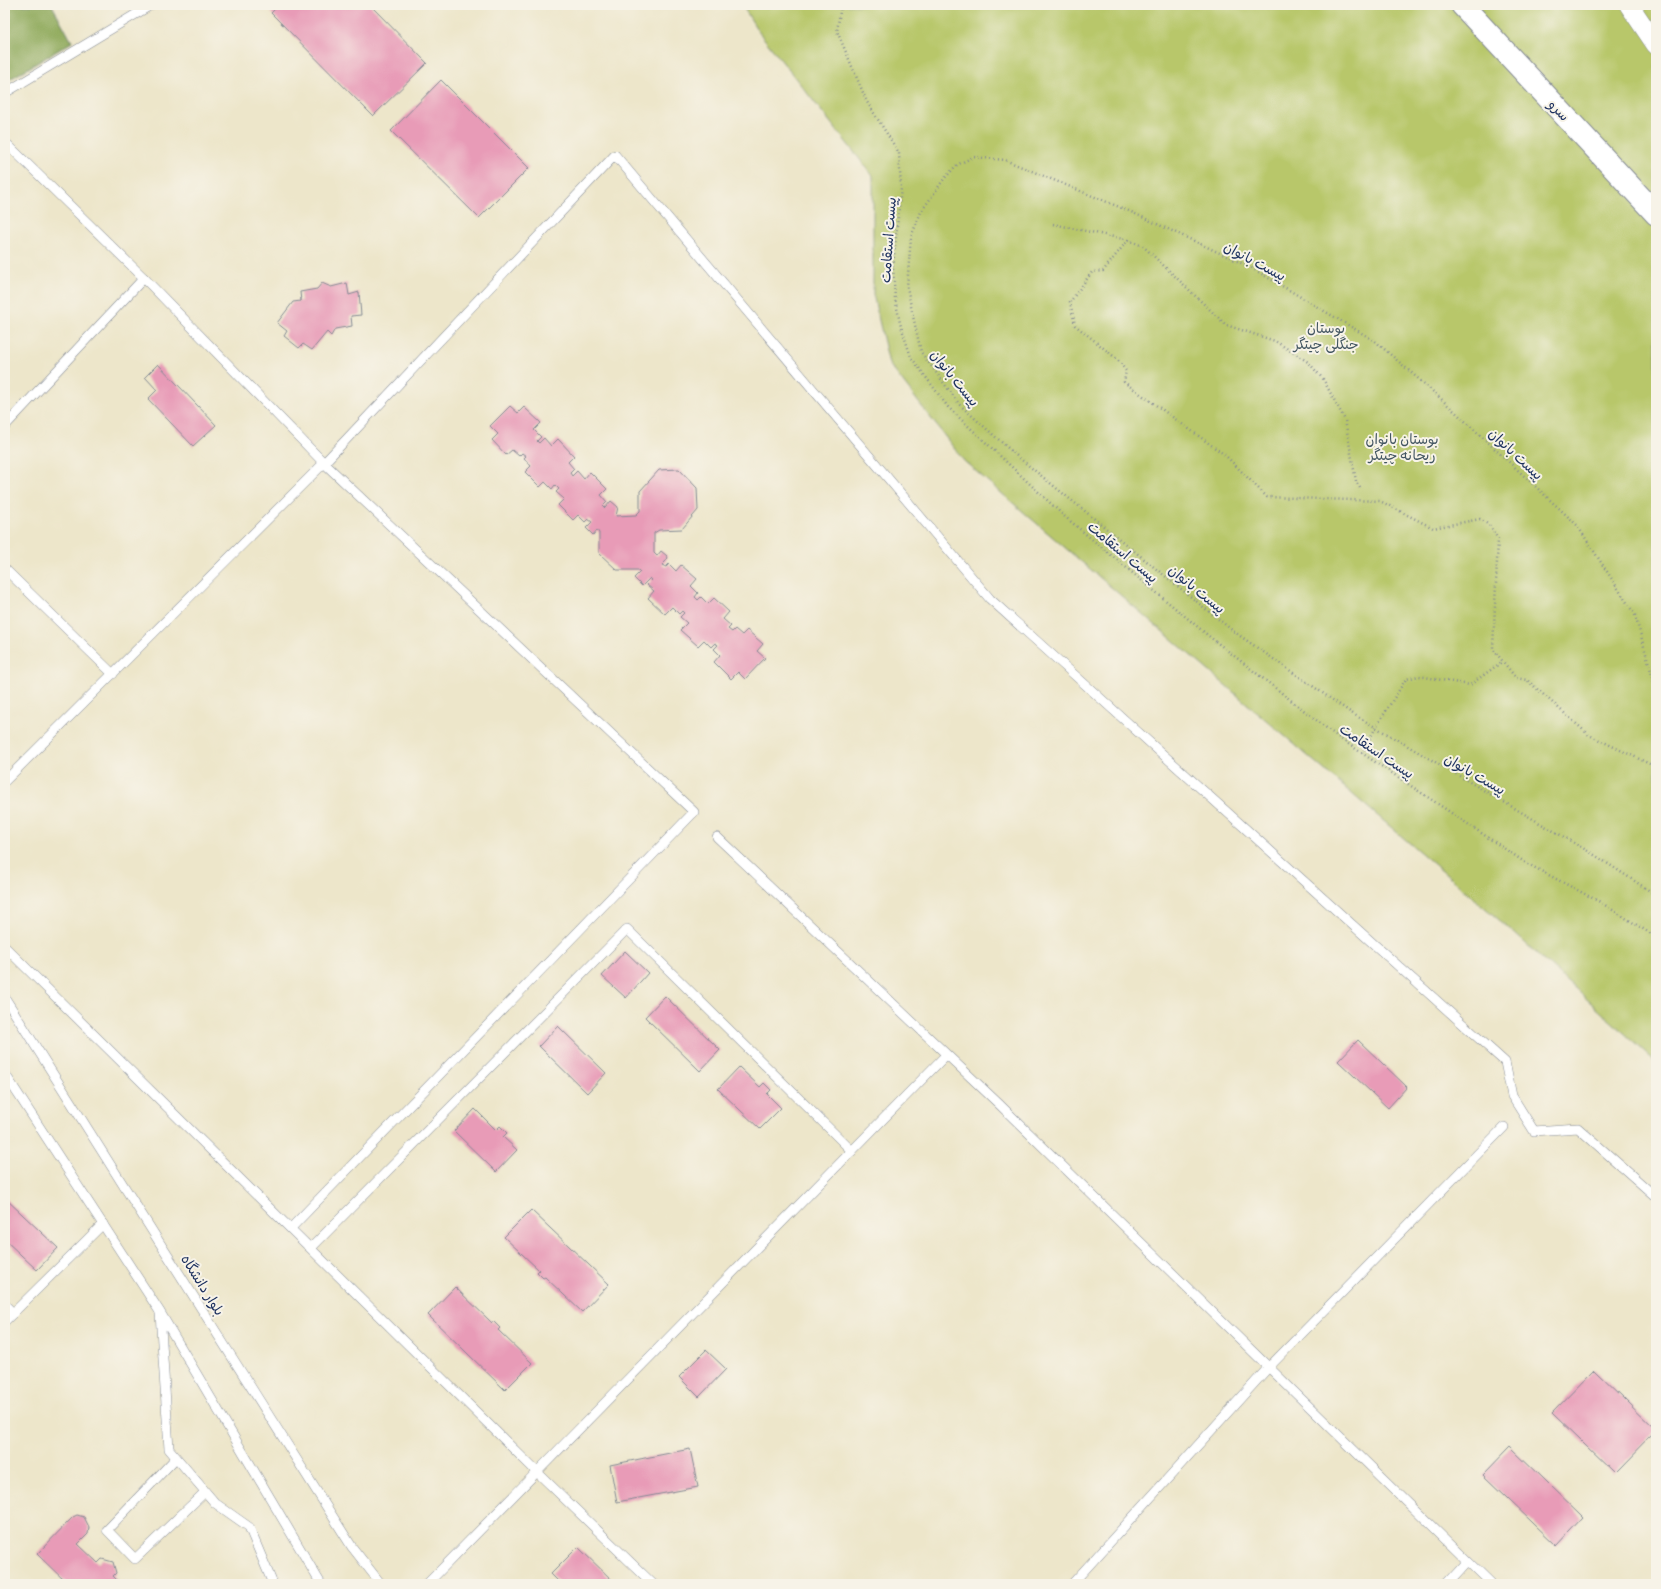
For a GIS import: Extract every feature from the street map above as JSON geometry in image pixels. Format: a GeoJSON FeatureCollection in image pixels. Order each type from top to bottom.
{"type":"FeatureCollection","features":[{"type":"Feature","properties":{"kind":"street","name":"سرو"},"geometry":{"type":"LineString","coordinates":[[1462,5],[1656,214]]}},
{"type":"Feature","properties":{"kind":"street"},"geometry":{"type":"LineString","coordinates":[[1629,5],[1656,45]]}},
{"type":"Feature","properties":{"kind":"lane"},"geometry":{"type":"LineString","coordinates":[[5,93],[151,5]]}},
{"type":"Feature","properties":{"kind":"lane"},"geometry":{"type":"LineString","coordinates":[[5,142],[144,278],[324,463],[694,812],[291,1228]]}},
{"type":"Feature","properties":{"kind":"lane"},"geometry":{"type":"LineString","coordinates":[[5,781],[324,463],[615,155],[990,599],[1505,1062],[1512,1096],[1534,1131],[1578,1128],[1656,1197]]}},
{"type":"Feature","properties":{"kind":"lane"},"geometry":{"type":"LineString","coordinates":[[5,426],[144,278]]}},
{"type":"Feature","properties":{"kind":"lane"},"geometry":{"type":"LineString","coordinates":[[5,569],[113,674]]}},
{"type":"Feature","properties":{"kind":"lane"},"geometry":{"type":"LineString","coordinates":[[717,837],[946,1054],[1491,1584]]}},
{"type":"Feature","properties":{"kind":"lane"},"geometry":{"type":"LineString","coordinates":[[311,1248],[627,929],[852,1152]]}},
{"type":"Feature","properties":{"kind":"lane"},"geometry":{"type":"LineString","coordinates":[[5,947],[538,1473],[653,1584]]}},
{"type":"Feature","properties":{"kind":"lane","name":"بلوار دانشگاه"},"geometry":{"type":"LineString","coordinates":[[5,998],[352,1547],[381,1584]]}},
{"type":"Feature","properties":{"kind":"lane"},"geometry":{"type":"LineString","coordinates":[[427,1584],[538,1473],[946,1054]]}},
{"type":"Feature","properties":{"kind":"lane"},"geometry":{"type":"LineString","coordinates":[[5,1074],[160,1312],[321,1584]]}},
{"type":"Feature","properties":{"kind":"lane"},"geometry":{"type":"LineString","coordinates":[[1072,1584],[1268,1368],[1504,1127]]}},
{"type":"Feature","properties":{"kind":"lane"},"geometry":{"type":"LineString","coordinates":[[5,1321],[103,1224]]}},
{"type":"Feature","properties":{"kind":"lane"},"geometry":{"type":"LineString","coordinates":[[5,1305],[12,1313]]}},
{"type":"Feature","properties":{"kind":"lane"},"geometry":{"type":"LineString","coordinates":[[160,1312],[169,1449],[215,1503],[250,1527],[273,1584]]}},
{"type":"Feature","properties":{"kind":"lane"},"geometry":{"type":"LineString","coordinates":[[176,1458],[107,1530],[135,1559],[205,1492]]}},
{"type":"Feature","properties":{"kind":"lane"},"geometry":{"type":"LineString","coordinates":[[1446,1584],[1467,1561]]}},
{"type":"Feature","properties":{"kind":"path","name":"پیست استقامت"},"geometry":{"type":"LineString","coordinates":[[842,5],[837,32],[867,102],[899,153],[901,188],[893,266],[895,298],[900,323],[911,357],[948,407],[1064,516],[1210,638],[1338,737],[1526,863],[1600,902],[1656,937]]}},
{"type":"Feature","properties":{"kind":"path","name":"پیست بانوان"},"geometry":{"type":"LineString","coordinates":[[1656,689],[1635,616],[1577,525],[1438,396],[1375,341],[1250,267],[1130,211],[1005,160],[973,157],[957,165],[944,179],[921,212],[911,237],[908,287],[913,316],[921,352],[960,405],[1018,458],[1233,630],[1353,714],[1593,854],[1656,895]]}},
{"type":"Feature","properties":{"kind":"path"},"geometry":{"type":"LineString","coordinates":[[1053,224],[1128,240],[1143,246],[1226,324],[1275,341],[1308,362],[1323,379],[1345,420],[1356,481],[1360,488]]}},
{"type":"Feature","properties":{"kind":"path"},"geometry":{"type":"LineString","coordinates":[[1128,240],[1103,271],[1092,272],[1070,302],[1075,326],[1117,359],[1126,371],[1124,382],[1225,455],[1267,497],[1380,501],[1433,528],[1480,519],[1489,525],[1498,539],[1493,649],[1516,678],[1527,680],[1588,735],[1656,767]]}},
{"type":"Feature","properties":{"kind":"path"},"geometry":{"type":"LineString","coordinates":[[1362,753],[1376,727],[1406,680],[1419,676],[1470,685],[1503,661]]}},
{"type":"Feature","properties":{"kind":"green space"},"geometry":{"type":"Polygon","coordinates":[[[5,5],[52,5],[72,42],[5,82],[5,5]]]}},
{"type":"Feature","properties":{"kind":"green space","name":"بوستان جنگلی چیتگر"},"geometry":{"type":"Polygon","coordinates":[[[742,5],[1656,5],[1656,1062],[1512,931],[964,461],[889,364],[873,294],[873,176],[758,31],[742,5]]]}},
{"type":"Feature","properties":{"kind":"building"},"geometry":{"type":"Polygon","coordinates":[[[279,5],[370,5],[427,63],[373,116],[271,13],[279,5]]]}},
{"type":"Feature","properties":{"kind":"building"},"geometry":{"type":"Polygon","coordinates":[[[441,80],[529,168],[479,218],[391,131],[441,80]]]}},
{"type":"Feature","properties":{"kind":"building"},"geometry":{"type":"Polygon","coordinates":[[[322,283],[331,287],[347,283],[349,295],[359,292],[361,315],[351,316],[352,326],[335,329],[331,336],[327,332],[312,350],[303,344],[299,348],[284,336],[287,331],[277,323],[293,302],[301,301],[300,292],[317,289],[322,283]]]}},
{"type":"Feature","properties":{"kind":"building"},"geometry":{"type":"Polygon","coordinates":[[[158,364],[216,425],[193,446],[148,399],[157,390],[145,377],[158,364]]]}},
{"type":"Feature","properties":{"kind":"building"},"geometry":{"type":"Polygon","coordinates":[[[510,406],[518,413],[524,407],[541,423],[534,430],[541,437],[537,441],[539,443],[544,438],[551,446],[558,439],[574,456],[568,462],[574,469],[570,473],[572,476],[577,471],[584,479],[590,472],[607,489],[601,495],[607,502],[603,506],[605,508],[611,501],[618,507],[616,516],[636,515],[640,511],[640,491],[659,470],[679,469],[697,488],[698,510],[682,529],[659,530],[654,533],[654,553],[657,556],[661,551],[667,556],[666,561],[662,565],[666,567],[669,564],[676,571],[681,565],[697,579],[691,586],[698,593],[695,597],[698,600],[701,597],[708,604],[714,598],[729,612],[723,619],[731,626],[728,629],[732,632],[735,629],[742,635],[747,630],[763,644],[757,651],[765,658],[745,679],[738,672],[731,679],[714,662],[720,655],[714,649],[718,645],[715,643],[711,647],[704,640],[698,646],[680,630],[687,623],[680,617],[684,613],[682,611],[679,614],[672,607],[665,614],[648,598],[654,591],[647,585],[652,580],[650,578],[642,586],[634,578],[640,572],[638,570],[617,570],[599,553],[599,533],[597,530],[593,535],[586,528],[592,522],[588,519],[585,522],[578,515],[573,520],[558,505],[564,499],[556,492],[559,489],[555,485],[552,489],[545,482],[540,487],[525,472],[531,466],[524,458],[526,456],[522,453],[519,456],[512,450],[506,455],[492,440],[498,434],[490,426],[510,406]]]}},
{"type":"Feature","properties":{"kind":"building"},"geometry":{"type":"Polygon","coordinates":[[[625,951],[648,973],[626,998],[602,976],[625,951]]]}},
{"type":"Feature","properties":{"kind":"building"},"geometry":{"type":"Polygon","coordinates":[[[665,996],[720,1050],[700,1071],[645,1017],[665,996]]]}},
{"type":"Feature","properties":{"kind":"building"},"geometry":{"type":"Polygon","coordinates":[[[558,1026],[606,1073],[587,1093],[539,1046],[558,1026]]]}},
{"type":"Feature","properties":{"kind":"building"},"geometry":{"type":"Polygon","coordinates":[[[1358,1040],[1407,1087],[1388,1108],[1338,1061],[1358,1040]]]}},
{"type":"Feature","properties":{"kind":"building"},"geometry":{"type":"Polygon","coordinates":[[[739,1067],[760,1087],[764,1083],[771,1090],[767,1094],[781,1108],[760,1129],[718,1089],[739,1067]]]}},
{"type":"Feature","properties":{"kind":"building"},"geometry":{"type":"Polygon","coordinates":[[[475,1109],[496,1130],[500,1126],[507,1133],[503,1137],[517,1150],[496,1172],[454,1131],[475,1109]]]}},
{"type":"Feature","properties":{"kind":"building"},"geometry":{"type":"Polygon","coordinates":[[[5,1198],[58,1248],[37,1270],[5,1240],[5,1198]]]}},
{"type":"Feature","properties":{"kind":"building"},"geometry":{"type":"Polygon","coordinates":[[[531,1210],[609,1284],[582,1312],[545,1277],[543,1278],[537,1272],[539,1270],[504,1237],[531,1210]]]}},
{"type":"Feature","properties":{"kind":"building"},"geometry":{"type":"Polygon","coordinates":[[[455,1287],[492,1323],[493,1321],[500,1328],[498,1330],[532,1363],[505,1390],[428,1315],[455,1287]]]}},
{"type":"Feature","properties":{"kind":"building"},"geometry":{"type":"Polygon","coordinates":[[[706,1350],[726,1369],[699,1397],[679,1377],[706,1350]]]}},
{"type":"Feature","properties":{"kind":"building"},"geometry":{"type":"Polygon","coordinates":[[[1594,1370],[1656,1430],[1614,1473],[1552,1413],[1594,1370]]]}},
{"type":"Feature","properties":{"kind":"building"},"geometry":{"type":"Polygon","coordinates":[[[1510,1447],[1583,1518],[1557,1546],[1483,1475],[1510,1447]]]}},
{"type":"Feature","properties":{"kind":"building"},"geometry":{"type":"Polygon","coordinates":[[[690,1449],[698,1487],[617,1502],[610,1465],[690,1449]]]}},
{"type":"Feature","properties":{"kind":"building"},"geometry":{"type":"Polygon","coordinates":[[[77,1515],[84,1517],[89,1527],[88,1534],[78,1544],[98,1563],[102,1559],[113,1562],[116,1573],[113,1576],[121,1584],[68,1584],[37,1554],[73,1517],[77,1515]]]}},
{"type":"Feature","properties":{"kind":"building"},"geometry":{"type":"Polygon","coordinates":[[[578,1547],[614,1582],[616,1581],[620,1584],[561,1584],[551,1574],[578,1547]]]}},
{"type":"Feature","properties":{"kind":"park label","name":"بوستان بانوان ریحانه چیتگر"},"geometry":{"type":"Point","coordinates":[1402,448]}}]}
